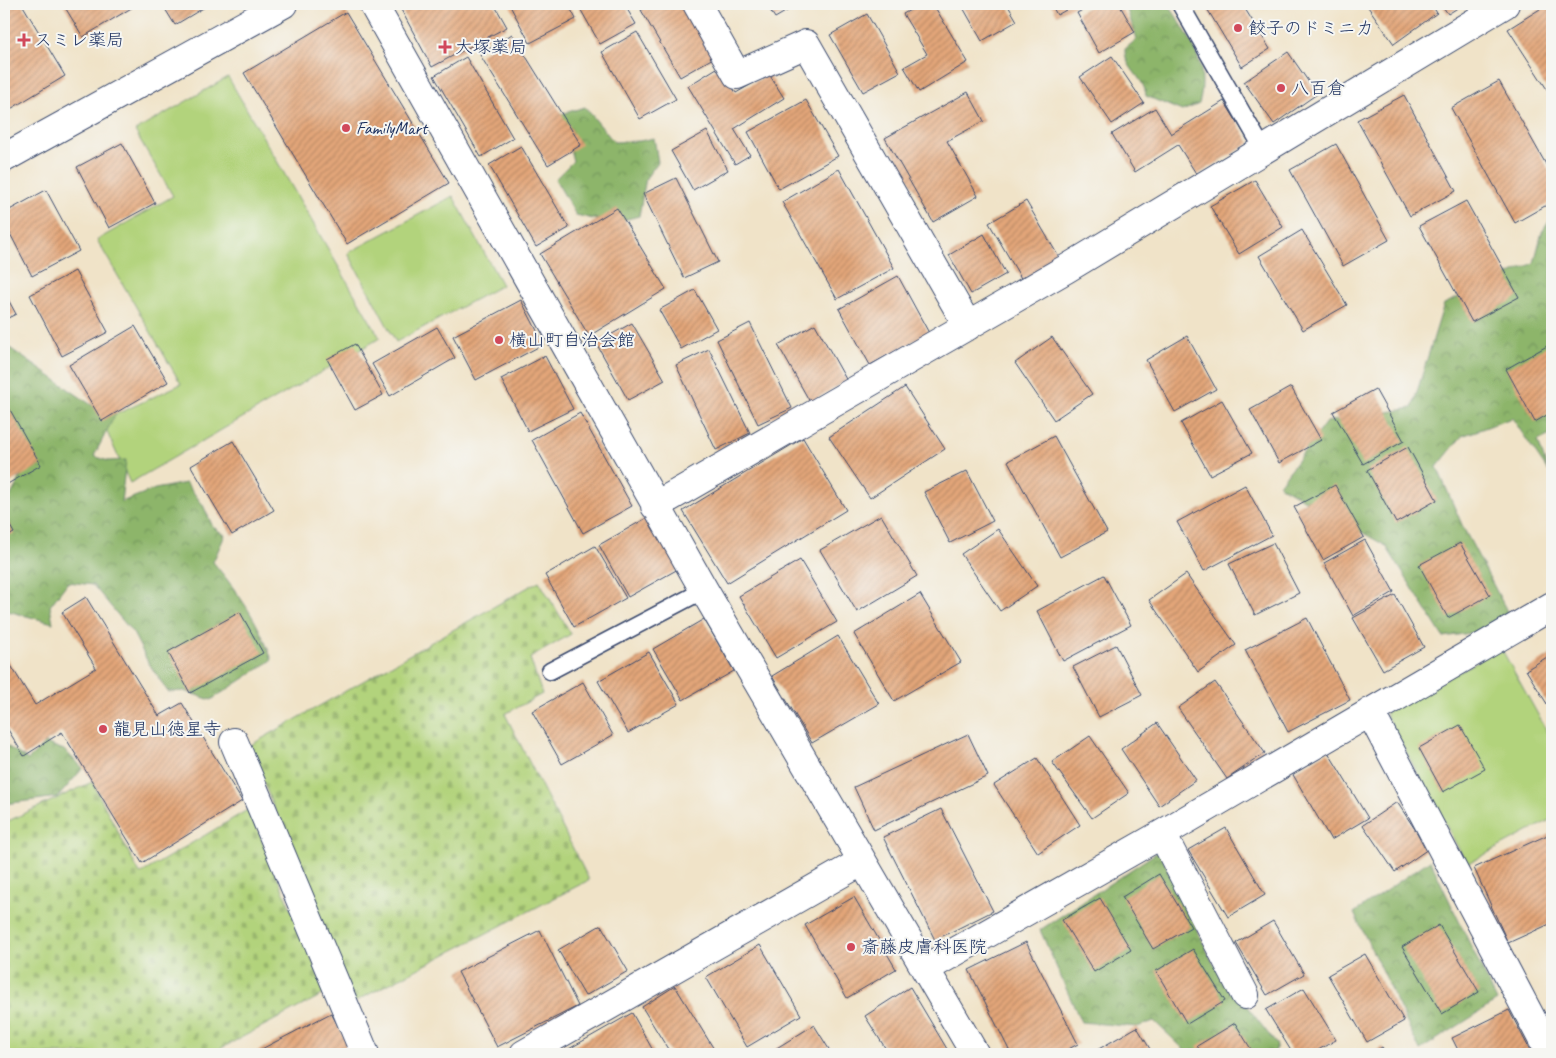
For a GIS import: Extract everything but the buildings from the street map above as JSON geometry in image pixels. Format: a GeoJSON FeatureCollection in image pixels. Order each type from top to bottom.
{"type":"FeatureCollection","features":[{"type":"Feature","properties":{"kind":"street"},"geometry":{"type":"LineString","coordinates":[[373,4],[655,506],[974,1054]]}},
{"type":"Feature","properties":{"kind":"street"},"geometry":{"type":"LineString","coordinates":[[697,4],[737,75],[806,44],[968,326]]}},
{"type":"Feature","properties":{"kind":"street"},"geometry":{"type":"LineString","coordinates":[[655,506],[968,326],[1505,4]]}},
{"type":"Feature","properties":{"kind":"street"},"geometry":{"type":"LineString","coordinates":[[4,158],[274,6]]}},
{"type":"Feature","properties":{"kind":"street"},"geometry":{"type":"LineString","coordinates":[[925,969],[1162,834],[1552,606]]}},
{"type":"Feature","properties":{"kind":"street"},"geometry":{"type":"LineString","coordinates":[[1370,712],[1550,1054]]}},
{"type":"Feature","properties":{"kind":"street"},"geometry":{"type":"LineString","coordinates":[[234,742],[365,1054]]}},
{"type":"Feature","properties":{"kind":"street"},"geometry":{"type":"LineString","coordinates":[[1162,834],[1244,995]]}},
{"type":"Feature","properties":{"kind":"street"},"geometry":{"type":"LineString","coordinates":[[524,1054],[861,862]]}},
{"type":"Feature","properties":{"kind":"lane"},"geometry":{"type":"LineString","coordinates":[[1180,4],[1263,149]]}},
{"type":"Feature","properties":{"kind":"lane"},"geometry":{"type":"LineString","coordinates":[[550,671],[704,590]]}},
{"type":"Feature","properties":{"kind":"green space"},"geometry":{"type":"Polygon","coordinates":[[[1125,4],[1168,4],[1190,39],[1200,63],[1202,90],[1199,104],[1182,111],[1146,96],[1142,83],[1131,68],[1126,56],[1125,49],[1137,39],[1125,4]]]}},
{"type":"Feature","properties":{"kind":"green space"},"geometry":{"type":"Polygon","coordinates":[[[228,77],[380,338],[130,483],[102,421],[181,384],[97,240],[173,196],[135,131],[228,77]]]}},
{"type":"Feature","properties":{"kind":"green space"},"geometry":{"type":"Polygon","coordinates":[[[585,107],[614,142],[640,141],[654,138],[658,162],[646,178],[639,216],[611,223],[576,215],[555,179],[573,161],[561,114],[585,107]]]}},
{"type":"Feature","properties":{"kind":"green space"},"geometry":{"type":"Polygon","coordinates":[[[453,196],[502,285],[396,342],[348,253],[453,196]]]}},
{"type":"Feature","properties":{"kind":"green space"},"geometry":{"type":"Polygon","coordinates":[[[1552,217],[1552,434],[1538,441],[1548,471],[1512,418],[1462,436],[1437,467],[1463,527],[1508,613],[1478,632],[1443,637],[1386,546],[1279,485],[1326,422],[1412,408],[1444,304],[1534,263],[1542,232],[1552,217]]]}},
{"type":"Feature","properties":{"kind":"green space"},"geometry":{"type":"Polygon","coordinates":[[[4,344],[103,413],[116,413],[94,456],[108,461],[126,460],[121,502],[155,489],[186,483],[203,505],[213,527],[225,535],[213,562],[247,608],[261,632],[272,660],[211,700],[184,691],[168,692],[148,662],[133,633],[93,585],[68,582],[50,606],[53,623],[4,610],[4,502],[10,497],[21,476],[4,430],[4,344]]]}},
{"type":"Feature","properties":{"kind":"green space"},"geometry":{"type":"Polygon","coordinates":[[[539,581],[571,634],[530,658],[542,694],[505,714],[589,880],[352,1003],[249,746],[539,581]]]}},
{"type":"Feature","properties":{"kind":"green space"},"geometry":{"type":"Polygon","coordinates":[[[1501,648],[1552,740],[1552,819],[1467,864],[1385,713],[1501,648]]]}},
{"type":"Feature","properties":{"kind":"green space"},"geometry":{"type":"Polygon","coordinates":[[[45,743],[64,750],[83,768],[58,797],[4,804],[4,744],[28,760],[45,743]]]}},
{"type":"Feature","properties":{"kind":"green space"},"geometry":{"type":"Polygon","coordinates":[[[92,782],[140,874],[249,809],[326,993],[210,1054],[4,1054],[4,823],[92,782]]]}},
{"type":"Feature","properties":{"kind":"green space"},"geometry":{"type":"Polygon","coordinates":[[[1159,851],[1212,961],[1277,1045],[1274,1054],[1189,1054],[1154,1021],[1137,1027],[1081,1022],[1040,930],[1159,851]]]}},
{"type":"Feature","properties":{"kind":"green space"},"geometry":{"type":"Polygon","coordinates":[[[1430,860],[1497,1001],[1420,1050],[1354,913],[1430,860]]]}},
{"type":"Feature","properties":{"kind":"place","name":"餃子のドミニカ"},"geometry":{"type":"Point","coordinates":[1238,28]}},
{"type":"Feature","properties":{"kind":"place","name":"スミレ薬局"},"geometry":{"type":"Point","coordinates":[24,40]}},
{"type":"Feature","properties":{"kind":"place","name":"大塚薬局"},"geometry":{"type":"Point","coordinates":[445,47]}},
{"type":"Feature","properties":{"kind":"place","name":"八百倉"},"geometry":{"type":"Point","coordinates":[1281,88]}},
{"type":"Feature","properties":{"kind":"place","name":"FamilyMart"},"geometry":{"type":"Point","coordinates":[346,128]}},
{"type":"Feature","properties":{"kind":"place","name":"横山町自治会館"},"geometry":{"type":"Point","coordinates":[499,340]}},
{"type":"Feature","properties":{"kind":"place","name":"龍見山徳星寺"},"geometry":{"type":"Point","coordinates":[103,729]}},
{"type":"Feature","properties":{"kind":"place","name":"斎藤皮膚科医院"},"geometry":{"type":"Point","coordinates":[851,947]}}]}
